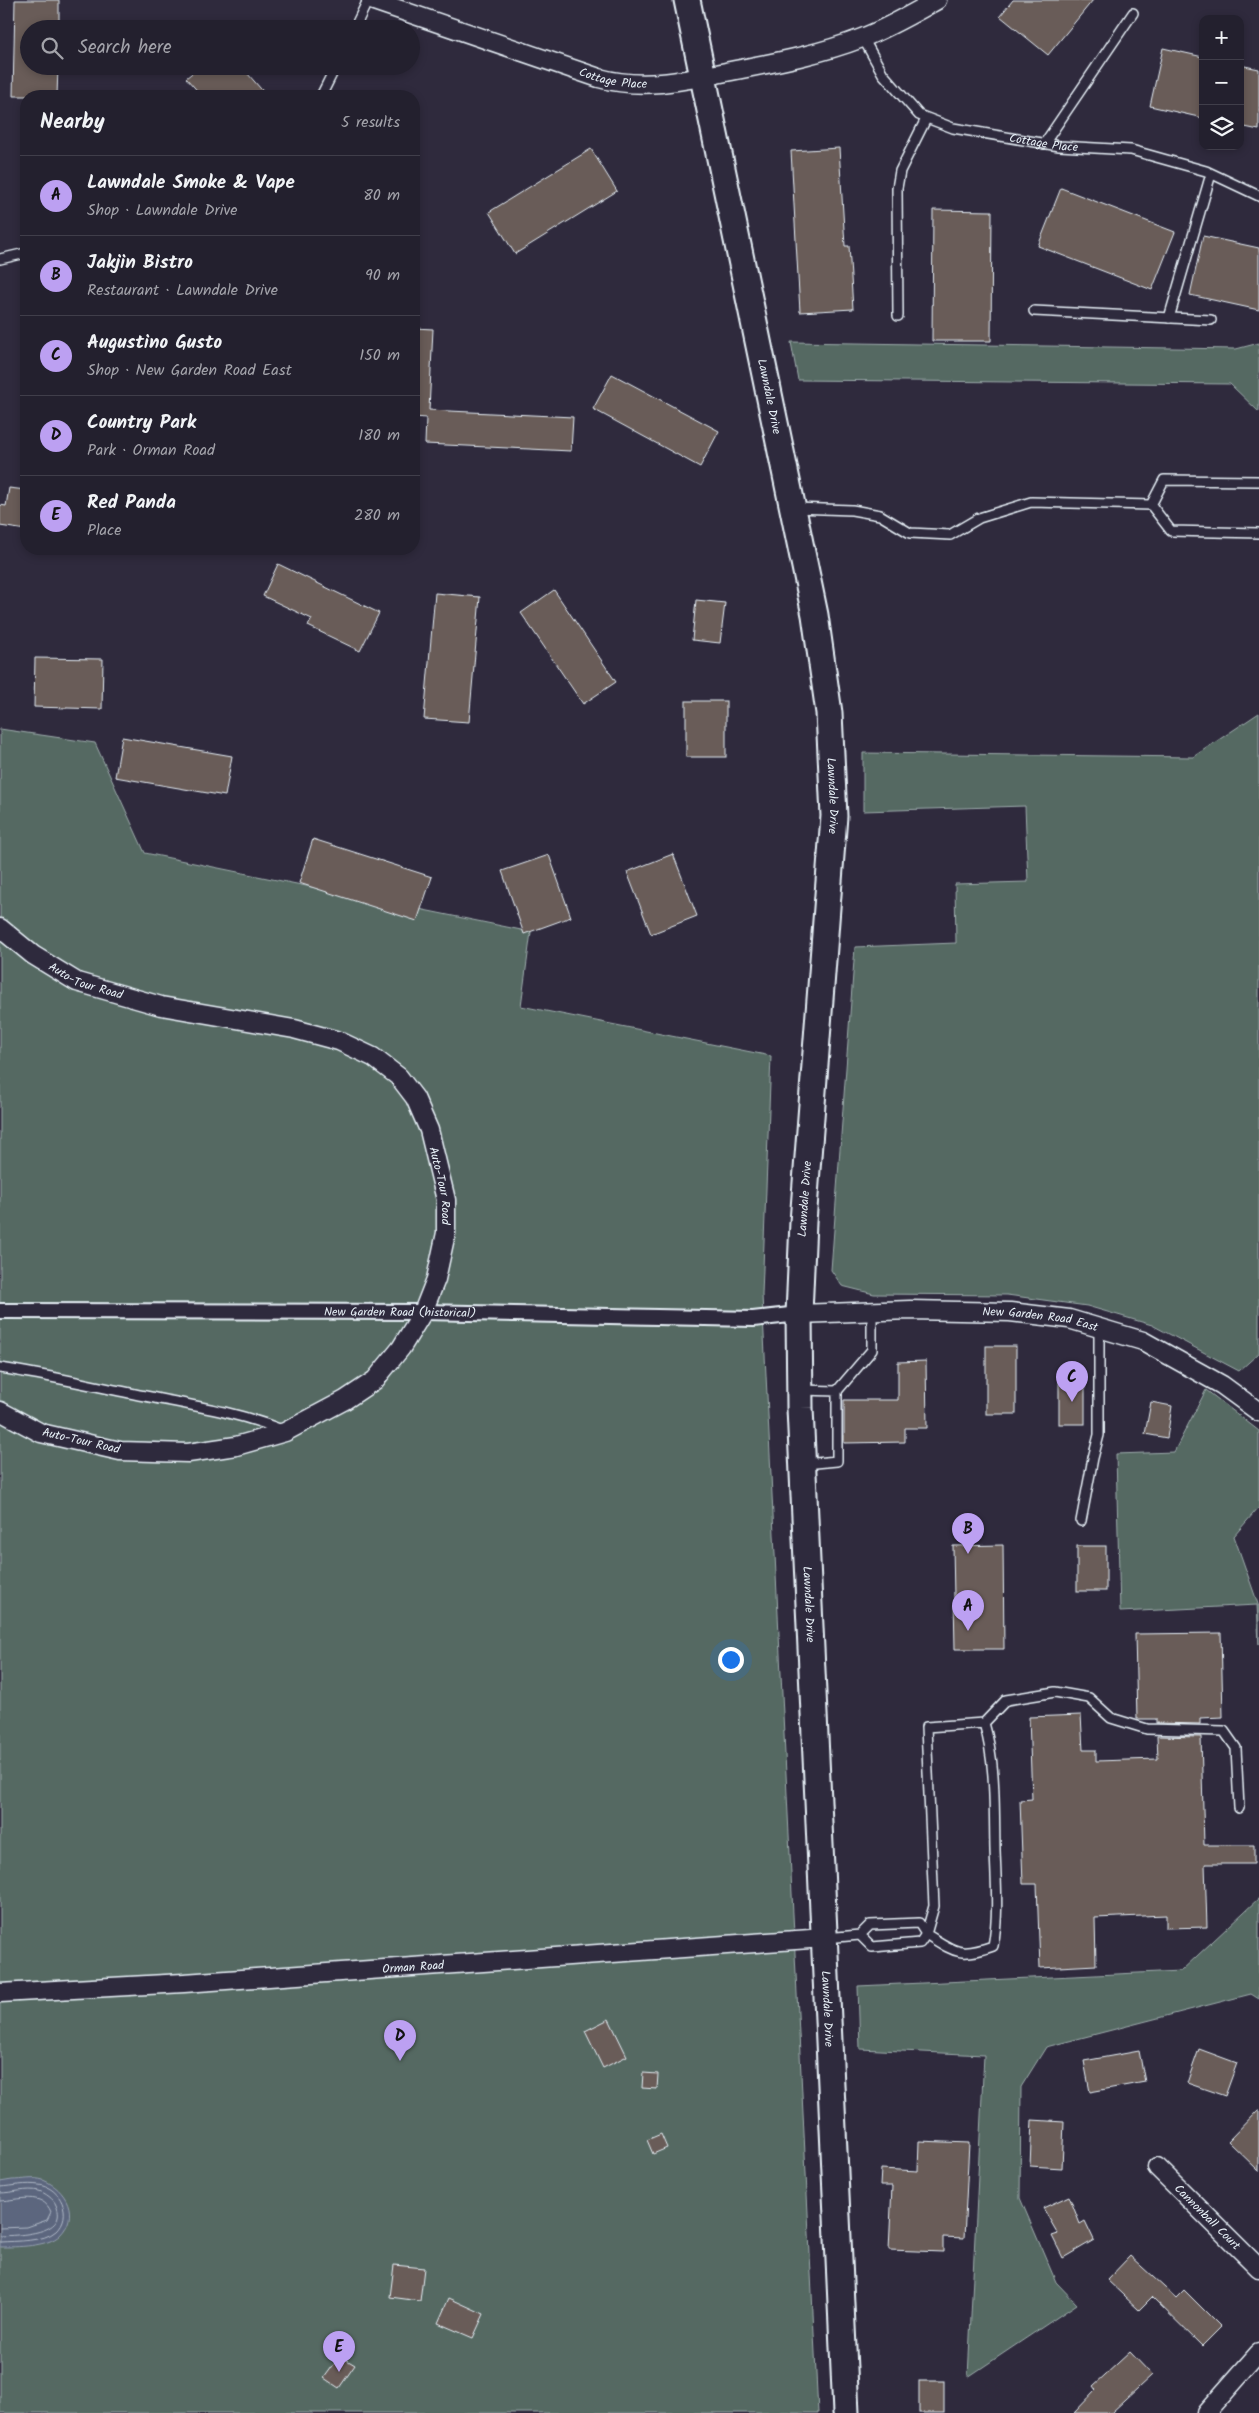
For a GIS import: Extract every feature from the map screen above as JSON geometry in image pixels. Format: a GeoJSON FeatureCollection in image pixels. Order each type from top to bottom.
{"type":"FeatureCollection","features":[{"type":"Feature","properties":{"kind":"main road","name":"Lawndale Drive"},"geometry":{"type":"LineString","coordinates":[[687,0],[794,508],[823,662],[833,766],[834,816],[803,1222],[799,1314],[803,1464],[846,2413]]}},
{"type":"Feature","properties":{"kind":"street","name":"Cottage Place"},"geometry":{"type":"LineString","coordinates":[[370,0],[617,83],[653,84],[702,77],[818,53],[863,38],[937,0]]}},
{"type":"Feature","properties":{"kind":"street","name":"Auto-Tour Road"},"geometry":{"type":"LineString","coordinates":[[0,928],[33,955],[77,982],[161,1006],[294,1029],[339,1041],[373,1057],[399,1077],[415,1098],[429,1130],[446,1200],[446,1233],[441,1263],[423,1312],[401,1348],[375,1380],[344,1400],[285,1432],[236,1446],[188,1453],[120,1451],[41,1433],[0,1412]]}},
{"type":"Feature","properties":{"kind":"street","name":"New Garden Road East"},"geometry":{"type":"LineString","coordinates":[[799,1314],[910,1310],[1010,1312],[1069,1320],[1143,1341],[1222,1386],[1259,1412]]}},
{"type":"Feature","properties":{"kind":"street","name":"New Garden Road (historical)"},"geometry":{"type":"LineString","coordinates":[[0,1311],[66,1313],[423,1312],[753,1319],[799,1314]]}},
{"type":"Feature","properties":{"kind":"street","name":"Orman Road"},"geometry":{"type":"LineString","coordinates":[[0,1993],[194,1983],[825,1938]]}},
{"type":"Feature","properties":{"kind":"street","name":"Cannonball Court"},"geometry":{"type":"LineString","coordinates":[[1157,2167],[1259,2268]]}},
{"type":"Feature","properties":{"kind":"street"},"geometry":{"type":"LineString","coordinates":[[1206,2413],[1259,2353]]}},
{"type":"Feature","properties":{"kind":"lane","name":"Cottage Place"},"geometry":{"type":"LineString","coordinates":[[359,20],[370,0]]}},
{"type":"Feature","properties":{"kind":"lane"},"geometry":{"type":"LineString","coordinates":[[1044,144],[1133,13]]}},
{"type":"Feature","properties":{"kind":"lane","name":"Cottage Place"},"geometry":{"type":"LineString","coordinates":[[863,38],[883,74],[920,115],[926,119],[953,128],[1044,144],[1132,150],[1211,174],[1259,196]]}},
{"type":"Feature","properties":{"kind":"lane"},"geometry":{"type":"LineString","coordinates":[[324,90],[332,75]]}},
{"type":"Feature","properties":{"kind":"lane"},"geometry":{"type":"LineString","coordinates":[[898,316],[897,188],[900,171],[926,119]]}},
{"type":"Feature","properties":{"kind":"lane"},"geometry":{"type":"LineString","coordinates":[[1169,318],[1211,174]]}},
{"type":"Feature","properties":{"kind":"lane"},"geometry":{"type":"LineString","coordinates":[[0,259],[20,254]]}},
{"type":"Feature","properties":{"kind":"lane"},"geometry":{"type":"LineString","coordinates":[[1034,311],[1210,320]]}},
{"type":"Feature","properties":{"kind":"lane"},"geometry":{"type":"LineString","coordinates":[[1151,505],[1164,480],[1259,480]]}},
{"type":"Feature","properties":{"kind":"lane"},"geometry":{"type":"LineString","coordinates":[[794,508],[852,510],[880,516],[910,533],[950,535],[980,518],[1031,502],[1151,505]]}},
{"type":"Feature","properties":{"kind":"lane"},"geometry":{"type":"LineString","coordinates":[[1151,505],[1171,531],[1259,533]]}},
{"type":"Feature","properties":{"kind":"lane"},"geometry":{"type":"LineString","coordinates":[[803,1464],[837,1461],[837,1391],[872,1350],[872,1311]]}},
{"type":"Feature","properties":{"kind":"lane"},"geometry":{"type":"LineString","coordinates":[[1081,1521],[1092,1458],[1099,1435],[1099,1328]]}},
{"type":"Feature","properties":{"kind":"lane"},"geometry":{"type":"LineString","coordinates":[[0,1368],[38,1373],[201,1406],[255,1420],[285,1432]]}},
{"type":"Feature","properties":{"kind":"lane"},"geometry":{"type":"LineString","coordinates":[[800,1390],[837,1391]]}},
{"type":"Feature","properties":{"kind":"lane"},"geometry":{"type":"LineString","coordinates":[[860,1936],[872,1947],[920,1943],[926,1934],[934,1906],[926,1727],[984,1723],[1006,1700],[1055,1692],[1090,1698],[1111,1718],[1147,1729],[1224,1731],[1236,1748],[1239,1808]]}},
{"type":"Feature","properties":{"kind":"lane"},"geometry":{"type":"LineString","coordinates":[[825,1938],[860,1936],[870,1925],[919,1923],[926,1934],[951,1949],[972,1954],[993,1946],[997,1923],[994,1803],[989,1741],[984,1723]]}},
{"type":"Feature","properties":{"kind":"green space"},"geometry":{"type":"Polygon","coordinates":[[[791,342],[1236,349],[1259,343],[1259,412],[1230,384],[798,380],[791,342]]]}},
{"type":"Feature","properties":{"kind":"green space"},"geometry":{"type":"Polygon","coordinates":[[[1259,713],[1259,1353],[1239,1371],[1152,1325],[1087,1306],[1007,1295],[874,1294],[842,1286],[831,1270],[855,947],[956,943],[955,884],[1028,882],[1025,806],[863,811],[863,753],[1193,757],[1259,713]]]}},
{"type":"Feature","properties":{"kind":"green space"},"geometry":{"type":"Polygon","coordinates":[[[0,729],[95,743],[145,853],[531,932],[521,1006],[771,1056],[762,1295],[818,2413],[0,2413],[0,729]]]}},
{"type":"Feature","properties":{"kind":"green space"},"geometry":{"type":"Polygon","coordinates":[[[1206,1390],[1259,1431],[1259,1507],[1234,1536],[1259,1607],[1259,1644],[1257,1605],[1120,1612],[1116,1454],[1174,1452],[1206,1390]]]}},
{"type":"Feature","properties":{"kind":"green space"},"geometry":{"type":"Polygon","coordinates":[[[1259,1898],[1259,1999],[1251,1994],[1046,2047],[1021,2087],[1020,2198],[1056,2282],[1077,2304],[968,2377],[984,2055],[860,2049],[858,1986],[1181,1971],[1259,1898]]]}},
{"type":"Feature","properties":{"kind":"water"},"geometry":{"type":"Polygon","coordinates":[[[40,2179],[51,2184],[64,2196],[68,2203],[69,2219],[66,2227],[55,2239],[40,2244],[0,2247],[0,2182],[40,2179]]]}},
{"type":"Feature","properties":{"kind":"building"},"geometry":{"type":"Polygon","coordinates":[[[15,0],[59,0],[59,20],[20,20],[20,75],[58,75],[57,90],[20,90],[20,96],[13,96],[15,0]]]}},
{"type":"Feature","properties":{"kind":"building"},"geometry":{"type":"Polygon","coordinates":[[[1013,0],[1093,0],[1048,55],[1000,16],[1013,0]]]}},
{"type":"Feature","properties":{"kind":"building"},"geometry":{"type":"Polygon","coordinates":[[[1163,48],[1199,56],[1199,117],[1150,106],[1163,48]]]}},
{"type":"Feature","properties":{"kind":"building"},"geometry":{"type":"Polygon","coordinates":[[[1244,66],[1259,69],[1259,130],[1244,127],[1244,66]]]}},
{"type":"Feature","properties":{"kind":"building"},"geometry":{"type":"Polygon","coordinates":[[[190,75],[249,75],[262,90],[197,90],[186,78],[190,75]]]}},
{"type":"Feature","properties":{"kind":"building"},"geometry":{"type":"Polygon","coordinates":[[[839,148],[845,246],[849,246],[853,309],[800,312],[791,151],[839,148]]]}},
{"type":"Feature","properties":{"kind":"building"},"geometry":{"type":"Polygon","coordinates":[[[591,149],[617,191],[515,254],[489,212],[591,149]]]}},
{"type":"Feature","properties":{"kind":"building"},"geometry":{"type":"Polygon","coordinates":[[[1061,188],[1175,232],[1152,290],[1038,246],[1061,188]]]}},
{"type":"Feature","properties":{"kind":"building"},"geometry":{"type":"Polygon","coordinates":[[[933,210],[992,211],[991,341],[932,341],[933,210]]]}},
{"type":"Feature","properties":{"kind":"building"},"geometry":{"type":"Polygon","coordinates":[[[1203,236],[1259,248],[1259,310],[1190,295],[1203,236]]]}},
{"type":"Feature","properties":{"kind":"building"},"geometry":{"type":"Polygon","coordinates":[[[420,328],[433,329],[429,410],[573,417],[571,451],[425,444],[426,418],[420,418],[420,328]]]}},
{"type":"Feature","properties":{"kind":"building"},"geometry":{"type":"Polygon","coordinates":[[[612,374],[719,431],[700,467],[593,409],[612,374]]]}},
{"type":"Feature","properties":{"kind":"building"},"geometry":{"type":"Polygon","coordinates":[[[9,488],[20,489],[20,529],[0,526],[0,505],[6,506],[9,488]]]}},
{"type":"Feature","properties":{"kind":"building"},"geometry":{"type":"Polygon","coordinates":[[[278,564],[379,613],[360,651],[308,626],[312,619],[263,596],[278,564]]]}},
{"type":"Feature","properties":{"kind":"building"},"geometry":{"type":"Polygon","coordinates":[[[554,590],[616,682],[583,704],[521,613],[554,590]]]}},
{"type":"Feature","properties":{"kind":"building"},"geometry":{"type":"Polygon","coordinates":[[[435,593],[480,597],[469,722],[424,719],[435,593]]]}},
{"type":"Feature","properties":{"kind":"building"},"geometry":{"type":"Polygon","coordinates":[[[696,600],[725,603],[720,643],[692,640],[696,600]]]}},
{"type":"Feature","properties":{"kind":"building"},"geometry":{"type":"Polygon","coordinates":[[[35,658],[103,659],[102,709],[34,707],[35,658]]]}},
{"type":"Feature","properties":{"kind":"building"},"geometry":{"type":"Polygon","coordinates":[[[686,701],[726,701],[726,757],[686,757],[686,701]]]}},
{"type":"Feature","properties":{"kind":"building"},"geometry":{"type":"Polygon","coordinates":[[[122,737],[232,756],[225,796],[115,777],[122,737]]]}},
{"type":"Feature","properties":{"kind":"building"},"geometry":{"type":"Polygon","coordinates":[[[313,839],[432,877],[417,921],[299,883],[313,839]]]}},
{"type":"Feature","properties":{"kind":"building"},"geometry":{"type":"Polygon","coordinates":[[[673,854],[697,916],[651,934],[627,872],[673,854]]]}},
{"type":"Feature","properties":{"kind":"building"},"geometry":{"type":"Polygon","coordinates":[[[549,855],[571,917],[524,934],[502,871],[549,855]]]}},
{"type":"Feature","properties":{"kind":"building"},"geometry":{"type":"Polygon","coordinates":[[[986,1346],[1016,1346],[1016,1414],[986,1414],[986,1346]]]}},
{"type":"Feature","properties":{"kind":"building"},"geometry":{"type":"Polygon","coordinates":[[[926,1361],[927,1428],[905,1428],[905,1442],[844,1443],[844,1400],[898,1400],[898,1362],[926,1361]]]}},
{"type":"Feature","properties":{"kind":"building"},"geometry":{"type":"Polygon","coordinates":[[[1059,1377],[1085,1377],[1085,1424],[1059,1424],[1059,1377]]]}},
{"type":"Feature","properties":{"kind":"building"},"geometry":{"type":"Polygon","coordinates":[[[1151,1402],[1172,1406],[1167,1438],[1145,1434],[1151,1402]]]}},
{"type":"Feature","properties":{"kind":"building"},"geometry":{"type":"Polygon","coordinates":[[[1003,1545],[1004,1649],[955,1649],[953,1546],[1003,1545]]]}},
{"type":"Feature","properties":{"kind":"building"},"geometry":{"type":"Polygon","coordinates":[[[1077,1546],[1106,1546],[1106,1591],[1077,1591],[1077,1546]]]}},
{"type":"Feature","properties":{"kind":"building"},"geometry":{"type":"Polygon","coordinates":[[[1221,1633],[1223,1717],[1200,1718],[1200,1724],[1156,1723],[1156,1719],[1137,1719],[1135,1634],[1221,1633]]]}},
{"type":"Feature","properties":{"kind":"building"},"geometry":{"type":"Polygon","coordinates":[[[1081,1715],[1083,1750],[1096,1750],[1096,1761],[1158,1759],[1157,1736],[1201,1737],[1204,1845],[1254,1845],[1254,1864],[1205,1864],[1207,1927],[1166,1928],[1166,1915],[1095,1918],[1096,1965],[1040,1968],[1037,1884],[1023,1884],[1020,1800],[1032,1799],[1029,1717],[1081,1715]]]}},
{"type":"Feature","properties":{"kind":"building"},"geometry":{"type":"Polygon","coordinates":[[[609,2019],[627,2056],[603,2068],[585,2031],[609,2019]]]}},
{"type":"Feature","properties":{"kind":"building"},"geometry":{"type":"Polygon","coordinates":[[[1199,2049],[1237,2063],[1225,2096],[1187,2083],[1199,2049]]]}},
{"type":"Feature","properties":{"kind":"building"},"geometry":{"type":"Polygon","coordinates":[[[1139,2051],[1145,2082],[1090,2092],[1084,2061],[1139,2051]]]}},
{"type":"Feature","properties":{"kind":"building"},"geometry":{"type":"Polygon","coordinates":[[[643,2073],[658,2074],[657,2089],[642,2088],[643,2073]]]}},
{"type":"Feature","properties":{"kind":"building"},"geometry":{"type":"Polygon","coordinates":[[[1259,2109],[1259,2171],[1228,2141],[1259,2109]]]}},
{"type":"Feature","properties":{"kind":"building"},"geometry":{"type":"Polygon","coordinates":[[[1032,2120],[1064,2122],[1062,2168],[1030,2166],[1032,2120]]]}},
{"type":"Feature","properties":{"kind":"building"},"geometry":{"type":"Polygon","coordinates":[[[661,2134],[667,2148],[653,2154],[647,2140],[661,2134]]]}},
{"type":"Feature","properties":{"kind":"building"},"geometry":{"type":"Polygon","coordinates":[[[919,2141],[969,2143],[964,2238],[943,2237],[943,2252],[889,2250],[892,2186],[880,2186],[881,2169],[918,2171],[919,2141]]]}},
{"type":"Feature","properties":{"kind":"building"},"geometry":{"type":"Polygon","coordinates":[[[1069,2196],[1080,2224],[1085,2221],[1094,2240],[1063,2258],[1052,2236],[1058,2234],[1043,2208],[1069,2196]]]}},
{"type":"Feature","properties":{"kind":"building"},"geometry":{"type":"Polygon","coordinates":[[[1130,2256],[1176,2298],[1184,2290],[1221,2327],[1202,2346],[1152,2297],[1139,2310],[1107,2280],[1130,2256]]]}},
{"type":"Feature","properties":{"kind":"building"},"geometry":{"type":"Polygon","coordinates":[[[394,2265],[424,2268],[420,2301],[390,2297],[394,2265]]]}},
{"type":"Feature","properties":{"kind":"building"},"geometry":{"type":"Polygon","coordinates":[[[449,2298],[484,2314],[473,2338],[438,2323],[449,2298]]]}},
{"type":"Feature","properties":{"kind":"building"},"geometry":{"type":"Polygon","coordinates":[[[1130,2352],[1152,2375],[1111,2413],[1074,2413],[1096,2390],[1093,2386],[1130,2352]]]}},
{"type":"Feature","properties":{"kind":"building"},"geometry":{"type":"Polygon","coordinates":[[[340,2356],[355,2365],[339,2388],[324,2378],[340,2356]]]}},
{"type":"Feature","properties":{"kind":"building"},"geometry":{"type":"Polygon","coordinates":[[[919,2381],[944,2381],[944,2413],[919,2413],[919,2381]]]}},
{"type":"Feature","properties":{"kind":"place","name":"Augustino Gusto"},"geometry":{"type":"Point","coordinates":[1072,1402]}},
{"type":"Feature","properties":{"kind":"place","name":"Jakjin Bistro"},"geometry":{"type":"Point","coordinates":[968,1554]}},
{"type":"Feature","properties":{"kind":"place","name":"Lawndale Smoke & Vape"},"geometry":{"type":"Point","coordinates":[968,1631]}},
{"type":"Feature","properties":{"kind":"place","name":"Country Park"},"geometry":{"type":"Point","coordinates":[400,2061]}},
{"type":"Feature","properties":{"kind":"place","name":"Red Panda"},"geometry":{"type":"Point","coordinates":[339,2372]}}]}
